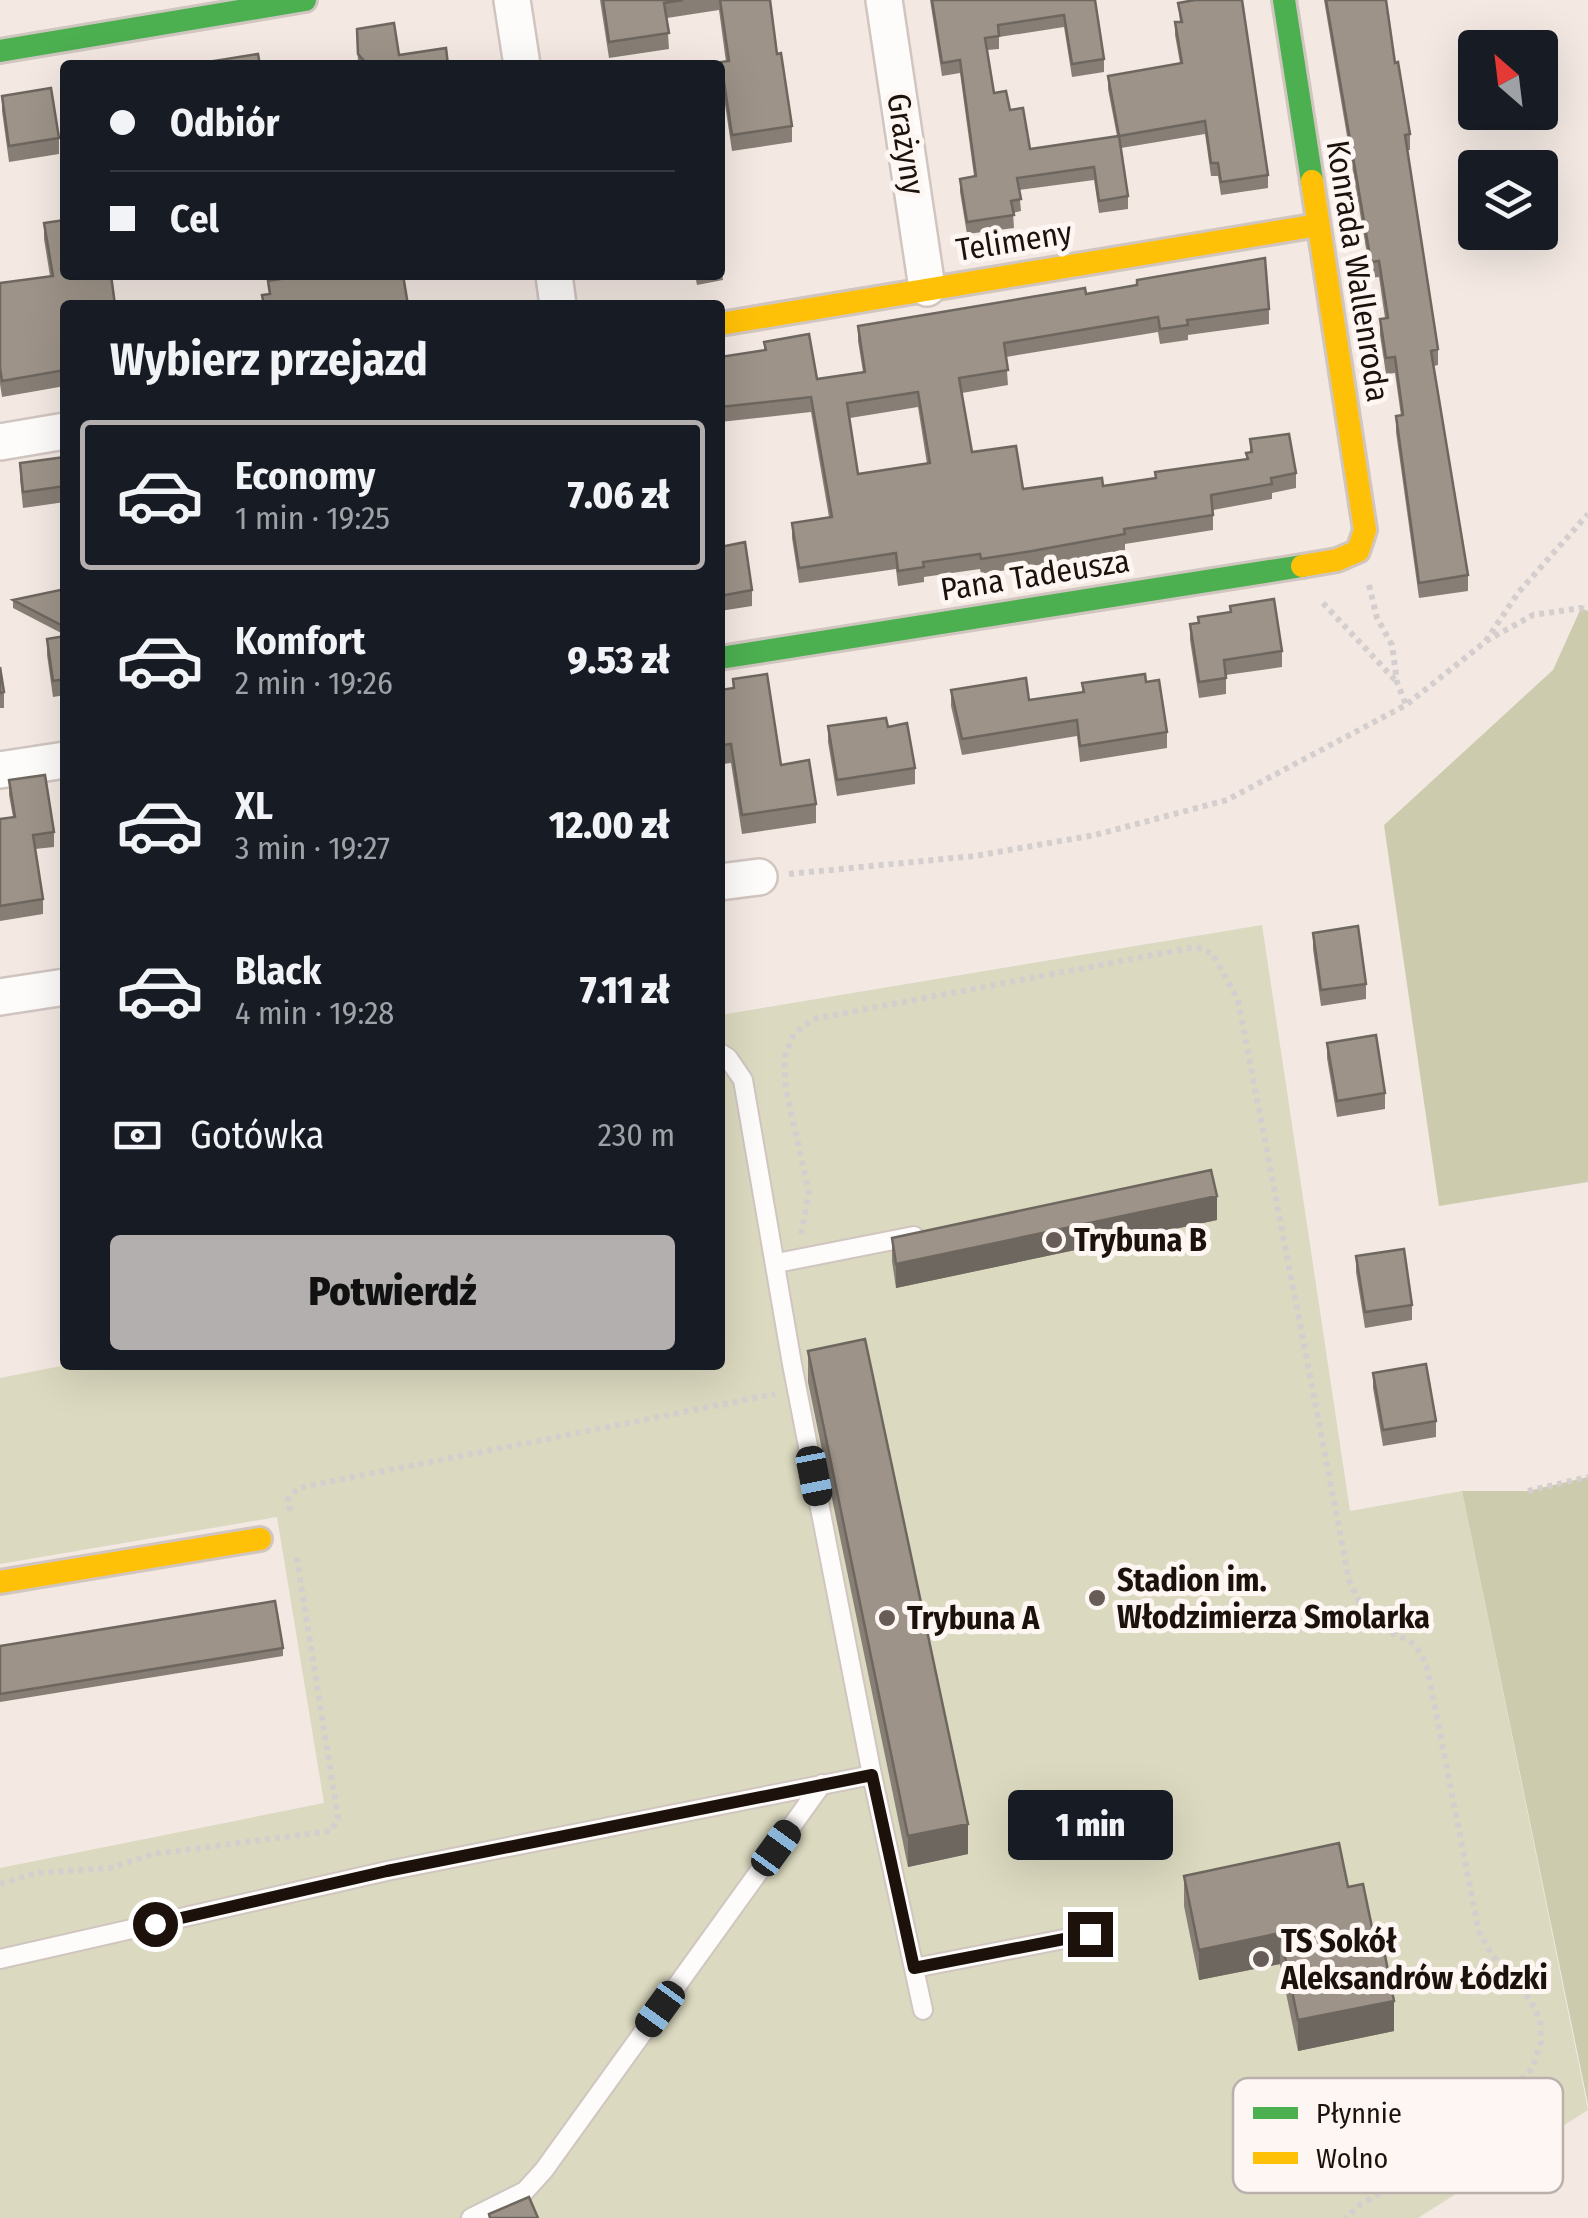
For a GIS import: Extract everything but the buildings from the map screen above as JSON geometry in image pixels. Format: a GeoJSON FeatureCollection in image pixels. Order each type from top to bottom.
{"type":"FeatureCollection","features":[{"type":"Feature","properties":{"kind":"street"},"geometry":{"type":"LineString","coordinates":[[0,51],[305,0]]}},
{"type":"Feature","properties":{"kind":"street"},"geometry":{"type":"LineString","coordinates":[[512,0],[521,60]]}},
{"type":"Feature","properties":{"kind":"street","name":"Grażyny"},"geometry":{"type":"LineString","coordinates":[[884,0],[927,288]]}},
{"type":"Feature","properties":{"kind":"street","name":"Konrada Wallenroda"},"geometry":{"type":"LineString","coordinates":[[1284,0],[1365,530],[1358,551]]}},
{"type":"Feature","properties":{"kind":"street","name":"Telimeny"},"geometry":{"type":"LineString","coordinates":[[725,323],[1318,226]]}},
{"type":"Feature","properties":{"kind":"street"},"geometry":{"type":"LineString","coordinates":[[0,442],[60,433]]}},
{"type":"Feature","properties":{"kind":"street","name":"Pana Tadeusza"},"geometry":{"type":"LineString","coordinates":[[725,657],[1336,560],[1358,551]]}},
{"type":"Feature","properties":{"kind":"street"},"geometry":{"type":"LineString","coordinates":[[0,770],[60,761]]}},
{"type":"Feature","properties":{"kind":"street"},"geometry":{"type":"LineString","coordinates":[[725,881],[759,876]]}},
{"type":"Feature","properties":{"kind":"street"},"geometry":{"type":"LineString","coordinates":[[0,998],[60,988]]}},
{"type":"Feature","properties":{"kind":"street"},"geometry":{"type":"LineString","coordinates":[[0,1582],[260,1539]]}},
{"type":"Feature","properties":{"kind":"lane"},"geometry":{"type":"LineString","coordinates":[[725,1056],[743,1080],[784,1262],[792,1364],[872,1775],[923,2010]]}},
{"type":"Feature","properties":{"kind":"lane"},"geometry":{"type":"LineString","coordinates":[[784,1262],[929,1232]]}},
{"type":"Feature","properties":{"kind":"lane"},"geometry":{"type":"LineString","coordinates":[[0,1959],[387,1871],[872,1775]]}},
{"type":"Feature","properties":{"kind":"lane"},"geometry":{"type":"LineString","coordinates":[[471,2218],[525,2190],[544,2170],[822,1784]]}},
{"type":"Feature","properties":{"kind":"lane"},"geometry":{"type":"LineString","coordinates":[[914,1968],[1090,1934]]}},
{"type":"Feature","properties":{"kind":"path"},"geometry":{"type":"LineString","coordinates":[[1485,642],[1518,593],[1588,514]]}},
{"type":"Feature","properties":{"kind":"path"},"geometry":{"type":"LineString","coordinates":[[1358,551],[1376,618],[1392,645],[1397,682],[1406,705]]}},
{"type":"Feature","properties":{"kind":"path"},"geometry":{"type":"LineString","coordinates":[[1318,599],[1397,682]]}},
{"type":"Feature","properties":{"kind":"path"},"geometry":{"type":"LineString","coordinates":[[759,876],[975,856],[1095,835],[1227,800],[1406,705],[1485,642],[1533,615],[1588,610]]}},
{"type":"Feature","properties":{"kind":"path"},"geometry":{"type":"LineString","coordinates":[[784,1262],[806,1220],[810,1193],[786,1090],[784,1059],[794,1034],[813,1019],[1196,947],[1214,954],[1238,1000],[1349,1580],[1360,1606],[1382,1628],[1406,1636],[1419,1649],[1427,1667],[1480,1932],[1492,1955],[1530,2000],[1540,2019],[1541,2042],[1532,2069],[1524,2078]]}},
{"type":"Feature","properties":{"kind":"path"},"geometry":{"type":"LineString","coordinates":[[291,1518],[288,1499],[298,1488],[782,1392],[792,1364]]}},
{"type":"Feature","properties":{"kind":"path"},"geometry":{"type":"LineString","coordinates":[[1528,1490],[1588,1477]]}},
{"type":"Feature","properties":{"kind":"path"},"geometry":{"type":"LineString","coordinates":[[0,1884],[36,1874],[110,1868],[154,1854],[331,1831],[338,1818],[294,1536]]}},
{"type":"Feature","properties":{"kind":"path"},"geometry":{"type":"LineString","coordinates":[[1346,2218],[1380,2193]]}},
{"type":"Feature","properties":{"kind":"shaded area"},"geometry":{"type":"Polygon","coordinates":[[[1581,608],[1588,611],[1588,1182],[1439,1206],[1384,825],[1553,670],[1581,608]]]}},
{"type":"Feature","properties":{"kind":"shaded area"},"geometry":{"type":"Polygon","coordinates":[[[1262,925],[1350,1511],[1462,1491],[1588,2110],[1563,2126],[1563,2078],[1233,2078],[1233,2193],[1457,2193],[1418,2218],[0,2218],[0,1868],[324,1803],[277,1517],[0,1564],[0,1378],[60,1366],[60,1370],[725,1370],[725,1014],[1262,925]]]}},
{"type":"Feature","properties":{"kind":"shaded area"},"geometry":{"type":"Polygon","coordinates":[[[1588,1477],[1588,2104],[1462,1491],[1528,1491],[1588,1477]]]}},
{"type":"Feature","properties":{"kind":"traffic: fast"},"geometry":{"type":"LineString","coordinates":[[0,51],[305,0]]}},
{"type":"Feature","properties":{"kind":"traffic: fast"},"geometry":{"type":"LineString","coordinates":[[1284,0],[1312,181]]}},
{"type":"Feature","properties":{"kind":"traffic: fast"},"geometry":{"type":"LineString","coordinates":[[725,657],[1302,566]]}},
{"type":"Feature","properties":{"kind":"traffic: slow"},"geometry":{"type":"LineString","coordinates":[[1302,566],[1337,560],[1358,551],[1365,530],[1312,181]]}},
{"type":"Feature","properties":{"kind":"traffic: slow"},"geometry":{"type":"LineString","coordinates":[[725,323],[1318,225]]}},
{"type":"Feature","properties":{"kind":"traffic: slow"},"geometry":{"type":"LineString","coordinates":[[0,1582],[260,1539]]}},
{"type":"Feature","properties":{"kind":"place","name":"Trybuna B"},"geometry":{"type":"Point","coordinates":[1054,1240]}},
{"type":"Feature","properties":{"kind":"place","name":"Stadion im. Włodzimierza Smolarka"},"geometry":{"type":"Point","coordinates":[1097,1598]}},
{"type":"Feature","properties":{"kind":"place","name":"Trybuna A"},"geometry":{"type":"Point","coordinates":[887,1618]}},
{"type":"Feature","properties":{"kind":"place","name":"TS Sokół Aleksandrów Łódzki"},"geometry":{"type":"Point","coordinates":[1261,1959]}},
{"type":"Feature","properties":{"kind":"route"},"geometry":{"type":"LineString","coordinates":[[155,1924],[387,1871],[872,1775],[914,1968],[1090,1934]]}}]}
